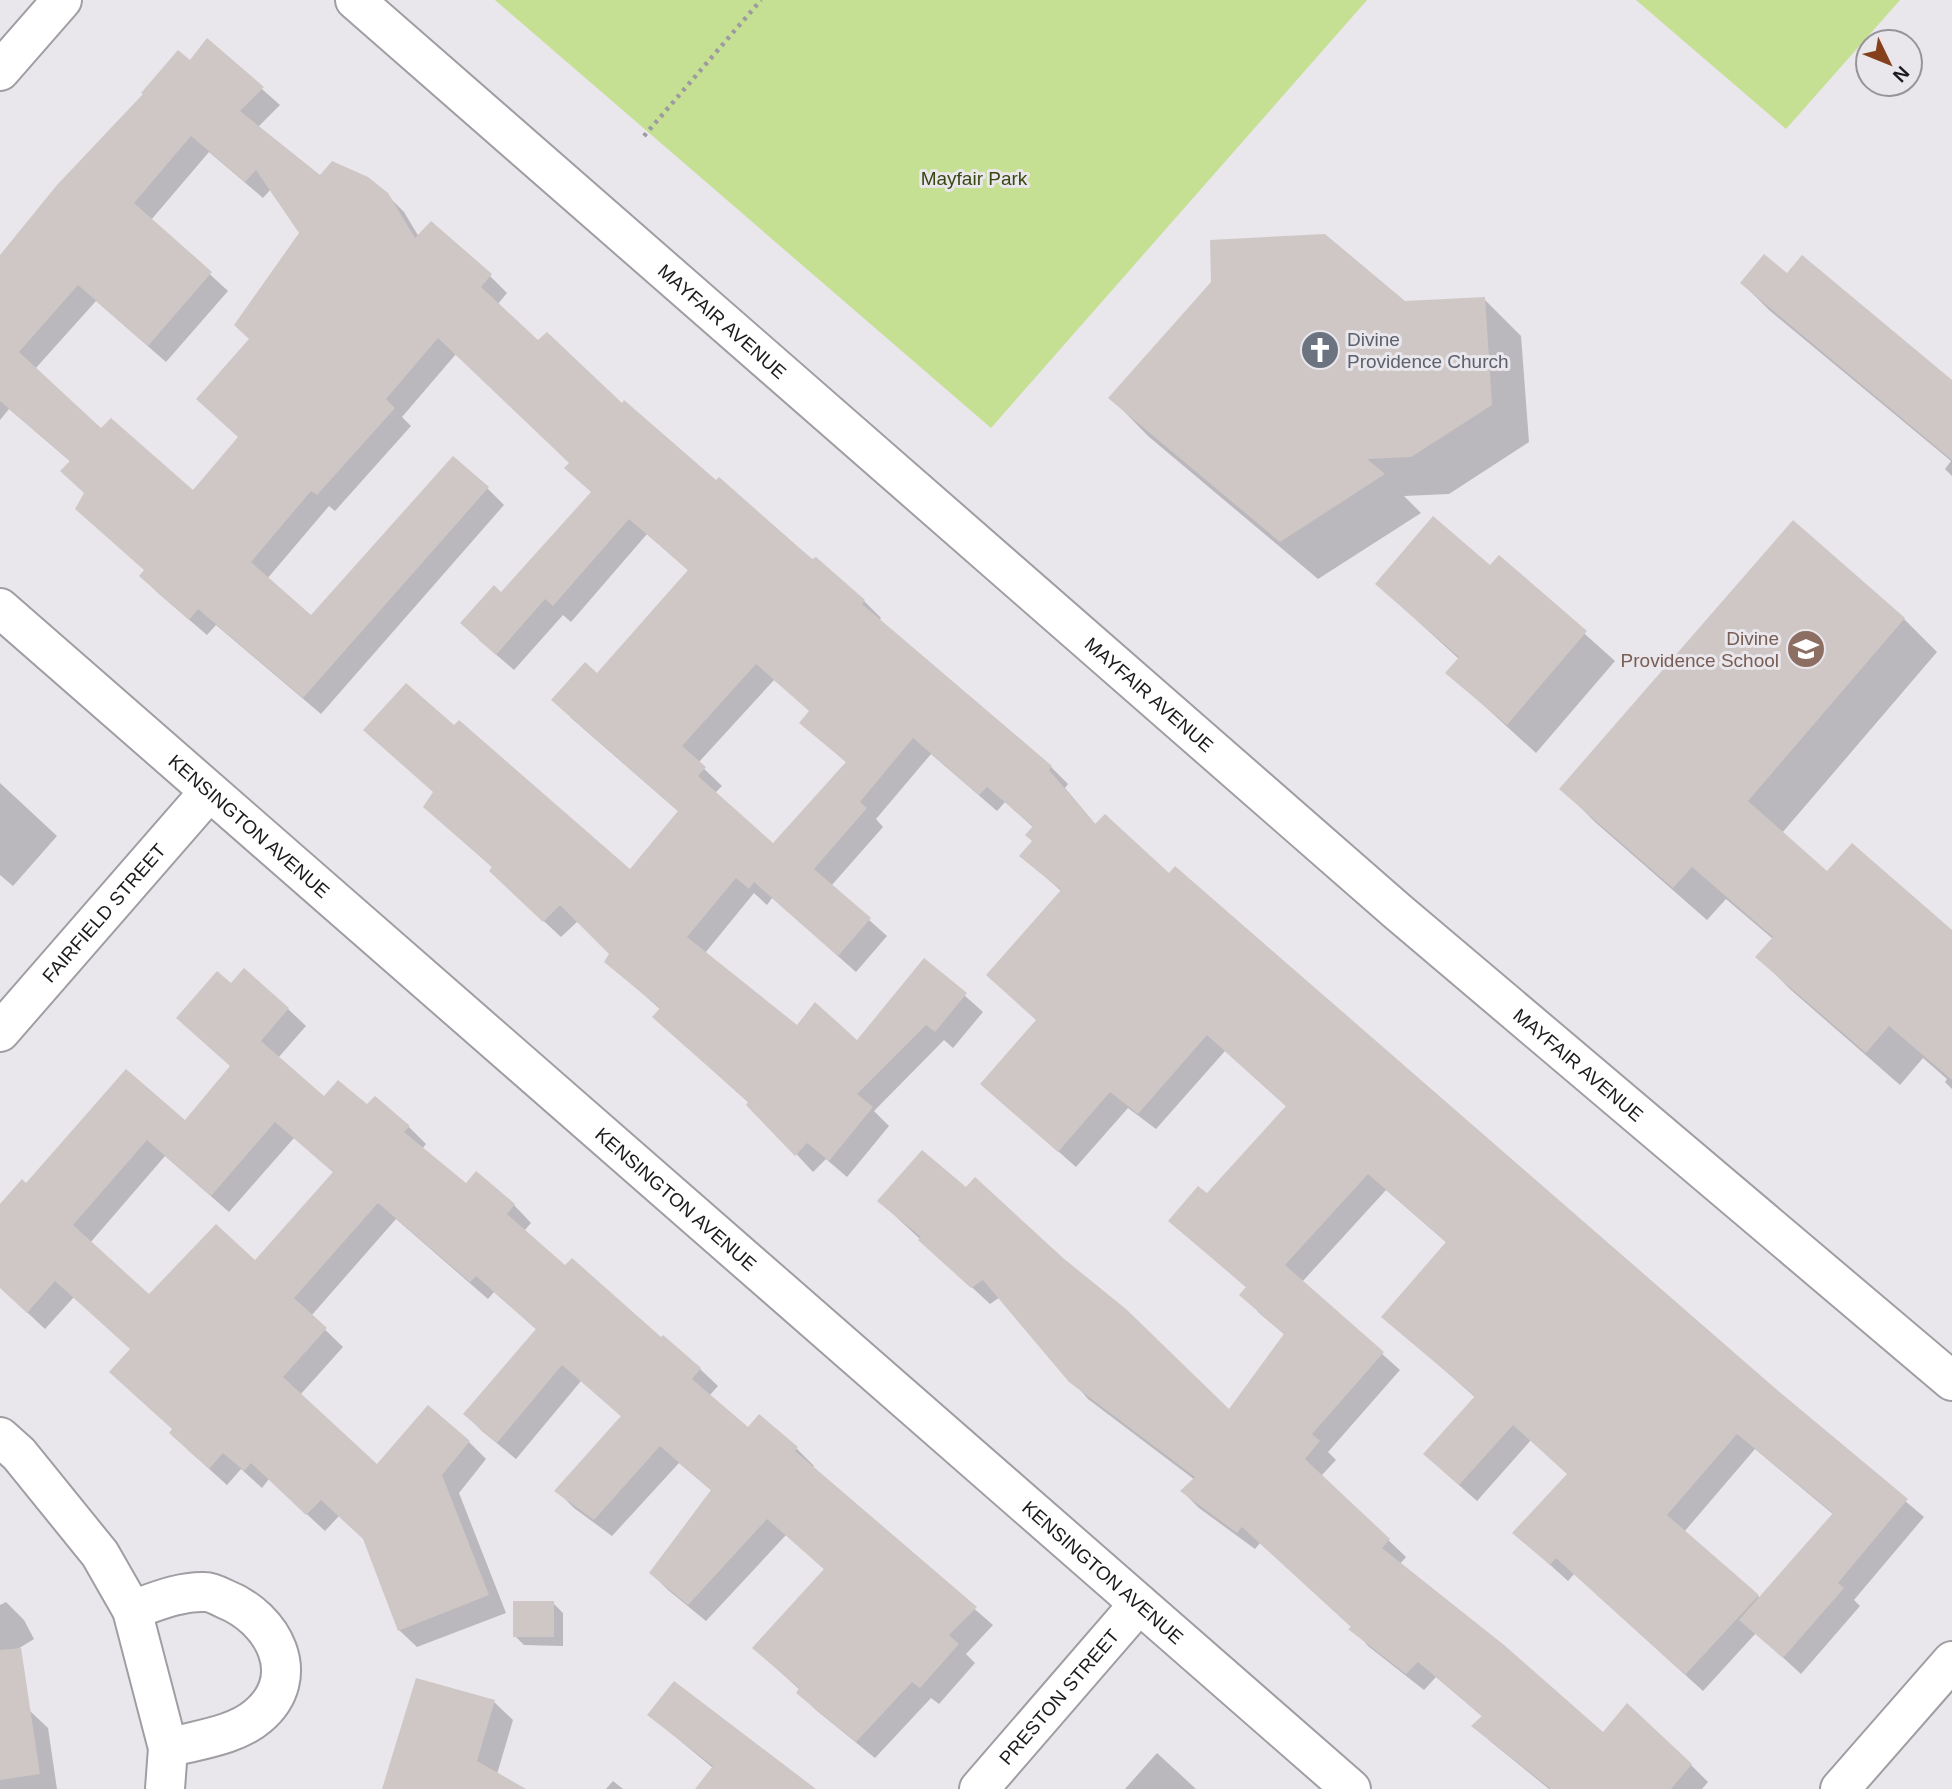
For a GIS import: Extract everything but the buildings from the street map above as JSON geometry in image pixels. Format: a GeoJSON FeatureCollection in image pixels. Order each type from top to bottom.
{"type":"FeatureCollection","features":[{"type":"Feature","properties":{"kind":"street"},"geometry":{"type":"LineString","coordinates":[[0,71],[62,0]]}},
{"type":"Feature","properties":{"kind":"street","name":"MAYFAIR AVENUE"},"geometry":{"type":"LineString","coordinates":[[355,0],[1398,911],[1952,1381]]}},
{"type":"Feature","properties":{"kind":"street","name":"KENSINGTON AVENUE"},"geometry":{"type":"LineString","coordinates":[[0,608],[208,793],[1351,1789]]}},
{"type":"Feature","properties":{"kind":"street","name":"FAIRFIELD STREET"},"geometry":{"type":"LineString","coordinates":[[0,1032],[208,793]]}},
{"type":"Feature","properties":{"kind":"street"},"geometry":{"type":"LineString","coordinates":[[0,1437],[19,1454],[100,1554],[132,1610],[168,1748],[165,1789]]}},
{"type":"Feature","properties":{"kind":"street"},"geometry":{"type":"LineString","coordinates":[[132,1610],[174,1596],[207,1592],[244,1606],[268,1628],[278,1650],[281,1676],[270,1703],[257,1718],[229,1732],[168,1748]]}},
{"type":"Feature","properties":{"kind":"street","name":"PRESTON STREET"},"geometry":{"type":"LineString","coordinates":[[979,1789],[1139,1604]]}},
{"type":"Feature","properties":{"kind":"street"},"geometry":{"type":"LineString","coordinates":[[1840,1789],[1952,1661]]}},
{"type":"Feature","properties":{"kind":"path"},"geometry":{"type":"LineString","coordinates":[[644,136],[761,0]]}},
{"type":"Feature","properties":{"kind":"green space","name":"Mayfair Park"},"geometry":{"type":"Polygon","coordinates":[[[495,0],[1367,0],[991,428],[495,0]]]}},
{"type":"Feature","properties":{"kind":"green space"},"geometry":{"type":"Polygon","coordinates":[[[1636,0],[1900,0],[1875,28],[1854,28],[1854,52],[1786,129],[1636,0]]]}},
{"type":"Feature","properties":{"kind":"place","name":"Divine Providence Church"},"geometry":{"type":"Point","coordinates":[1320,350]}},
{"type":"Feature","properties":{"kind":"place","name":"Divine Providence School"},"geometry":{"type":"Point","coordinates":[1806,649]}}]}
